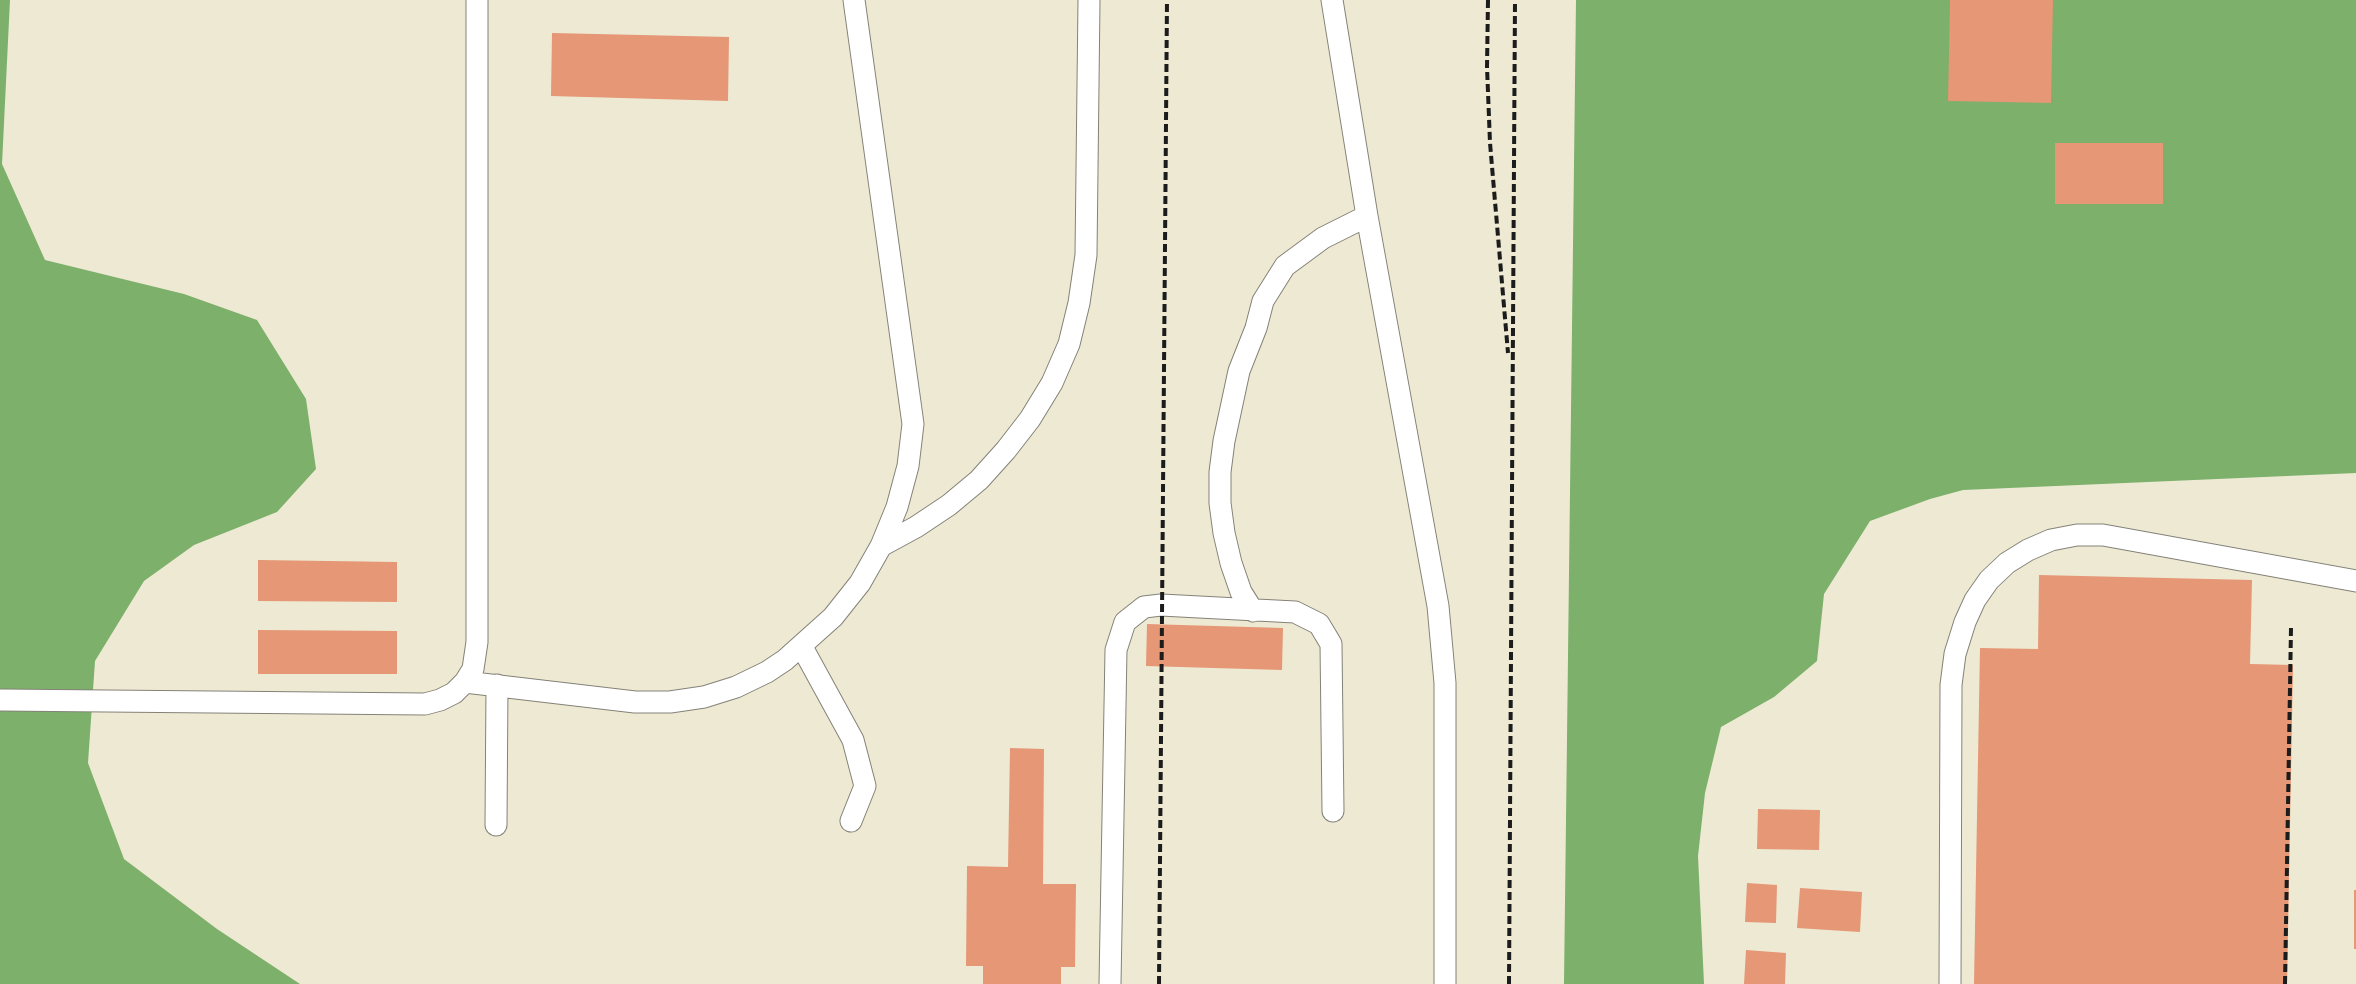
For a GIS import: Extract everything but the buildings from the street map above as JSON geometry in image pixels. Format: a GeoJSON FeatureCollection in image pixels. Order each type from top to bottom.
{"type":"FeatureCollection","features":[{"type":"Feature","properties":{"kind":"lane"},"geometry":{"type":"LineString","coordinates":[[0,700],[425,704],[440,700],[454,693],[466,682],[476,656],[477,642],[477,0]]}},
{"type":"Feature","properties":{"kind":"lane"},"geometry":{"type":"LineString","coordinates":[[466,682],[635,702],[670,702],[704,697],[736,687],[767,672],[802,647],[833,617],[860,583],[881,546],[897,507],[908,466],[913,424],[854,0]]}},
{"type":"Feature","properties":{"kind":"lane"},"geometry":{"type":"LineString","coordinates":[[881,546],[916,527],[949,505],[979,480],[1030,419],[1052,383],[1069,344],[1079,303],[1086,255],[1089,0]]}},
{"type":"Feature","properties":{"kind":"lane"},"geometry":{"type":"LineString","coordinates":[[1332,0],[1367,216],[1438,606],[1445,684],[1445,984]]}},
{"type":"Feature","properties":{"kind":"lane"},"geometry":{"type":"LineString","coordinates":[[1253,611],[1241,592],[1231,563],[1224,533],[1220,502],[1220,472],[1224,441],[1239,371],[1256,328],[1263,301],[1285,266],[1323,238],[1367,216]]}},
{"type":"Feature","properties":{"kind":"lane"},"geometry":{"type":"LineString","coordinates":[[1950,984],[1951,685],[1955,654],[1965,622],[1975,600],[1989,580],[2007,563],[2028,550],[2051,540],[2077,535],[2103,535],[2356,580]]}},
{"type":"Feature","properties":{"kind":"lane"},"geometry":{"type":"LineString","coordinates":[[1110,984],[1116,650],[1125,622],[1144,607],[1161,605],[1296,612],[1319,624],[1331,644],[1332,811]]}},
{"type":"Feature","properties":{"kind":"lane"},"geometry":{"type":"LineString","coordinates":[[802,647],[853,740],[865,786],[851,821]]}},
{"type":"Feature","properties":{"kind":"lane"},"geometry":{"type":"LineString","coordinates":[[496,825],[497,685]]}},
{"type":"Feature","properties":{"kind":"green space"},"geometry":{"type":"Polygon","coordinates":[[[0,0],[10,0],[2,164],[45,260],[184,294],[257,320],[306,399],[316,469],[277,512],[194,545],[144,581],[95,661],[88,763],[124,859],[217,929],[300,984],[0,984],[0,0]]]}},
{"type":"Feature","properties":{"kind":"green space"},"geometry":{"type":"Polygon","coordinates":[[[1576,0],[2356,0],[2356,473],[1963,490],[1930,499],[1870,521],[1824,594],[1817,661],[1774,697],[1721,727],[1705,793],[1698,856],[1704,984],[1564,984],[1576,0]]]}},
{"type":"Feature","properties":{"kind":"railway"},"geometry":{"type":"LineString","coordinates":[[1159,984],[1167,0]]}},
{"type":"Feature","properties":{"kind":"railway"},"geometry":{"type":"LineString","coordinates":[[1488,0],[1487,67],[1490,143],[1508,353]]}},
{"type":"Feature","properties":{"kind":"railway"},"geometry":{"type":"LineString","coordinates":[[1509,984],[1515,0]]}},
{"type":"Feature","properties":{"kind":"railway"},"geometry":{"type":"LineString","coordinates":[[2285,984],[2291,628]]}}]}
